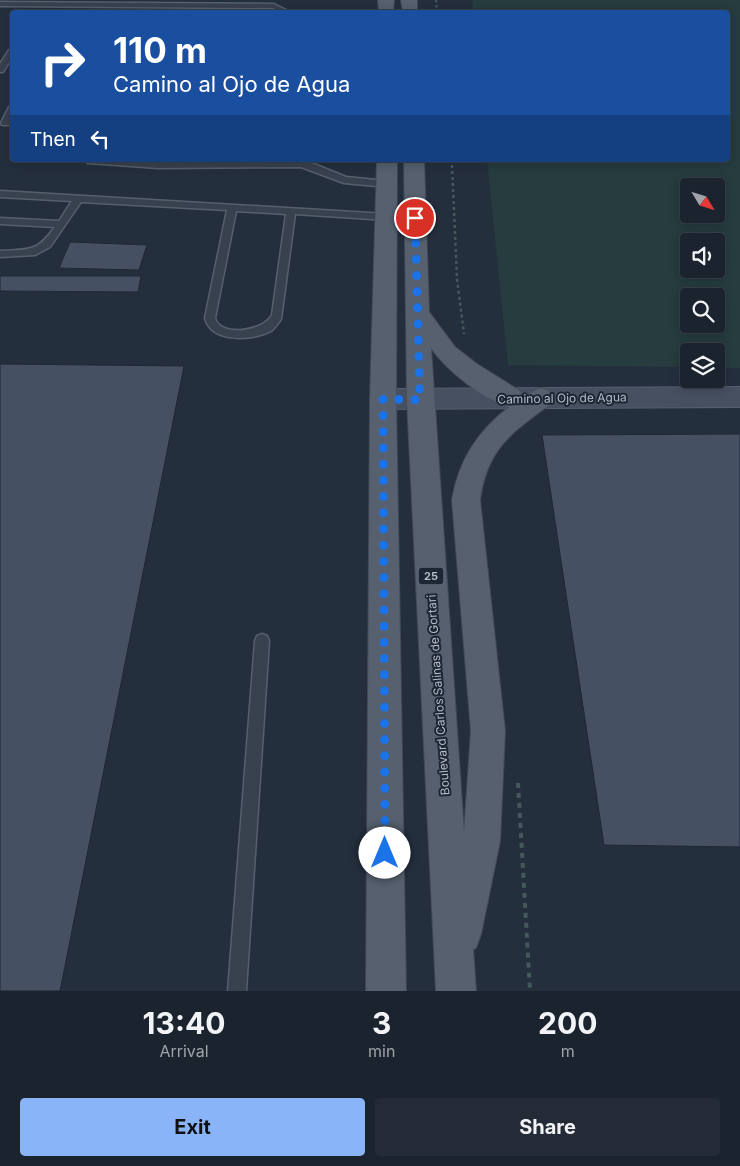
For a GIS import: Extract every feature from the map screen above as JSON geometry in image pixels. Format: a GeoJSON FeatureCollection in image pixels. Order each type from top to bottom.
{"type":"FeatureCollection","features":[{"type":"Feature","properties":{"kind":"main road","name":"Boulevard Carlos Salinas de Gortari"},"geometry":{"type":"LineString","coordinates":[[414,162],[420,400],[455,980]]}},
{"type":"Feature","properties":{"kind":"main road"},"geometry":{"type":"LineString","coordinates":[[386,991],[383,399],[387,172]]}},
{"type":"Feature","properties":{"kind":"main road"},"geometry":{"type":"LineString","coordinates":[[418,314],[447,353],[468,371],[526,398],[505,424],[487,441],[468,480],[466,500],[488,731],[482,841],[455,980]]}},
{"type":"Feature","properties":{"kind":"street","name":"Camino al Ojo de Agua"},"geometry":{"type":"LineString","coordinates":[[383,399],[740,397]]}},
{"type":"Feature","properties":{"kind":"lane"},"geometry":{"type":"LineString","coordinates":[[0,2],[275,3]]}},
{"type":"Feature","properties":{"kind":"lane"},"geometry":{"type":"LineString","coordinates":[[0,70],[10,55]]}},
{"type":"Feature","properties":{"kind":"lane"},"geometry":{"type":"LineString","coordinates":[[116,162],[158,165],[264,162],[311,166],[344,180],[387,172]]}},
{"type":"Feature","properties":{"kind":"lane"},"geometry":{"type":"LineString","coordinates":[[0,194],[387,217]]}},
{"type":"Feature","properties":{"kind":"lane"},"geometry":{"type":"LineString","coordinates":[[0,254],[35,252],[47,245],[78,199]]}},
{"type":"Feature","properties":{"kind":"lane"},"geometry":{"type":"LineString","coordinates":[[232,208],[210,316],[210,323],[216,329],[226,332],[259,331],[268,328],[277,315],[291,211]]}},
{"type":"Feature","properties":{"kind":"lane"},"geometry":{"type":"LineString","coordinates":[[0,221],[62,224]]}},
{"type":"Feature","properties":{"kind":"lane"},"geometry":{"type":"LineString","coordinates":[[237,991],[262,641]]}},
{"type":"Feature","properties":{"kind":"green space"},"geometry":{"type":"Polygon","coordinates":[[[472,0],[740,0],[740,368],[725,368],[725,343],[680,343],[680,367],[508,365],[487,162],[730,162],[730,10],[473,10],[472,0]]]}},
{"type":"Feature","properties":{"kind":"building"},"geometry":{"type":"Polygon","coordinates":[[[70,242],[147,245],[139,270],[59,268],[70,242]]]}},
{"type":"Feature","properties":{"kind":"building"},"geometry":{"type":"Polygon","coordinates":[[[0,276],[141,276],[138,292],[0,291],[0,276]]]}},
{"type":"Feature","properties":{"kind":"building"},"geometry":{"type":"Polygon","coordinates":[[[0,364],[184,366],[60,991],[0,991],[0,364]]]}},
{"type":"Feature","properties":{"kind":"building"},"geometry":{"type":"Polygon","coordinates":[[[740,434],[740,847],[604,845],[542,435],[740,434]]]}},
{"type":"Feature","properties":{"kind":"route"},"geometry":{"type":"LineString","coordinates":[[385,853],[383,399],[420,400],[415,218]]}}]}
